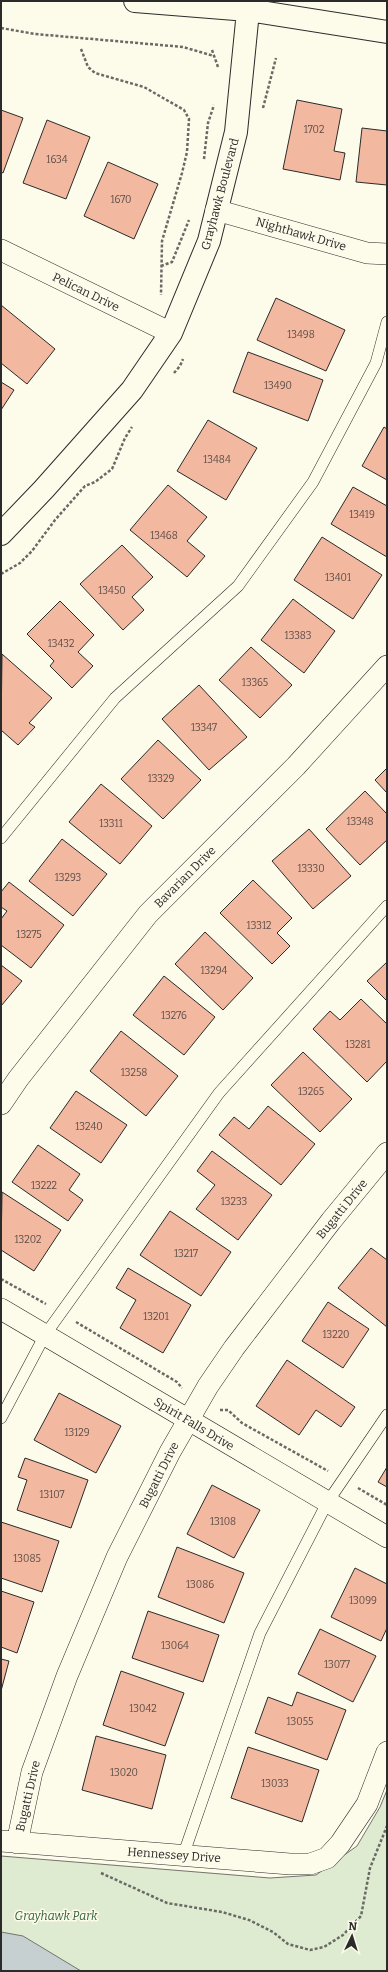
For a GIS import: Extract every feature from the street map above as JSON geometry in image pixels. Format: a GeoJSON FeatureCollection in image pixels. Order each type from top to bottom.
{"type":"FeatureCollection","features":[{"type":"Feature","properties":{"kind":"street"},"geometry":{"type":"LineString","coordinates":[[135,1],[248,6],[387,32]]}},
{"type":"Feature","properties":{"kind":"street","name":"Grayhawk Boulevard"},"geometry":{"type":"LineString","coordinates":[[1,534],[44,489],[132,390],[171,333],[209,242],[236,132],[248,6]]}},
{"type":"Feature","properties":{"kind":"street","name":"Nighthawk Drive"},"geometry":{"type":"LineString","coordinates":[[216,210],[367,252],[387,254]]}},
{"type":"Feature","properties":{"kind":"street","name":"Pelican Drive"},"geometry":{"type":"LineString","coordinates":[[1,250],[171,333]]}},
{"type":"Feature","properties":{"kind":"street","name":"Bavarian Drive"},"geometry":{"type":"LineString","coordinates":[[1,1104],[18,1079],[148,914],[296,766],[387,666]]}},
{"type":"Feature","properties":{"kind":"street","name":"Bugatti Drive"},"geometry":{"type":"LineString","coordinates":[[9,1842],[32,1772],[67,1676],[117,1557],[170,1452],[208,1386],[234,1348],[331,1221],[387,1153]]}},
{"type":"Feature","properties":{"kind":"street","name":"Spirit Falls Drive"},"geometry":{"type":"LineString","coordinates":[[1,1309],[327,1503],[387,1537]]}},
{"type":"Feature","properties":{"kind":"street","name":"Hennessey Drive"},"geometry":{"type":"LineString","coordinates":[[9,1842],[290,1864],[310,1864],[327,1858],[340,1844],[367,1804],[387,1752]]}},
{"type":"Feature","properties":{"kind":"lane"},"geometry":{"type":"LineString","coordinates":[[1,838],[115,698],[238,586],[313,482],[376,363],[387,322]]}},
{"type":"Feature","properties":{"kind":"lane"},"geometry":{"type":"LineString","coordinates":[[1,1418],[45,1335],[219,1093],[387,906]]}},
{"type":"Feature","properties":{"kind":"lane"},"geometry":{"type":"LineString","coordinates":[[183,1856],[260,1633],[327,1503],[387,1416]]}},
{"type":"Feature","properties":{"kind":"path"},"geometry":{"type":"LineString","coordinates":[[1,28],[35,34],[183,47],[214,56]]}},
{"type":"Feature","properties":{"kind":"path"},"geometry":{"type":"LineString","coordinates":[[81,48],[88,67],[95,72],[144,87],[184,110],[189,119],[187,152],[162,241],[161,295]]}},
{"type":"Feature","properties":{"kind":"path"},"geometry":{"type":"LineString","coordinates":[[212,50],[218,66],[218,73]]}},
{"type":"Feature","properties":{"kind":"path"},"geometry":{"type":"LineString","coordinates":[[204,160],[208,123],[218,100]]}},
{"type":"Feature","properties":{"kind":"path"},"geometry":{"type":"LineString","coordinates":[[161,266],[172,262],[190,216]]}},
{"type":"Feature","properties":{"kind":"path"},"geometry":{"type":"LineString","coordinates":[[1,1279],[178,1382],[182,1388]]}},
{"type":"Feature","properties":{"kind":"path"},"geometry":{"type":"LineString","coordinates":[[220,1410],[228,1410],[242,1422],[387,1505]]}},
{"type":"Feature","properties":{"kind":"path"},"geometry":{"type":"LineString","coordinates":[[99,1872],[167,1903],[222,1912],[250,1920],[273,1932],[288,1944],[310,1950],[324,1947],[343,1935],[361,1916],[370,1868],[387,1826]]}},
{"type":"Feature","properties":{"kind":"green space","name":"Grayhawk Park"},"geometry":{"type":"Polygon","coordinates":[[[387,1790],[387,1971],[1,1971],[1,1856],[270,1878],[316,1875],[357,1846],[380,1807],[387,1790]]]}},
{"type":"Feature","properties":{"kind":"shaded area"},"geometry":{"type":"Polygon","coordinates":[[[1,1932],[23,1936],[81,1971],[1,1971],[1,1932]]]}},
{"type":"Feature","properties":{"kind":"building"},"geometry":{"type":"Polygon","coordinates":[[[297,100],[342,109],[334,151],[345,153],[340,180],[283,169],[297,100]]]}},
{"type":"Feature","properties":{"kind":"building"},"geometry":{"type":"Polygon","coordinates":[[[1,110],[23,118],[3,173],[1,172],[1,110]]]}},
{"type":"Feature","properties":{"kind":"building"},"geometry":{"type":"Polygon","coordinates":[[[47,120],[90,137],[66,199],[23,183],[47,120]]]}},
{"type":"Feature","properties":{"kind":"building"},"geometry":{"type":"Polygon","coordinates":[[[362,128],[387,131],[387,185],[356,182],[362,128]]]}},
{"type":"Feature","properties":{"kind":"building"},"geometry":{"type":"Polygon","coordinates":[[[108,162],[158,184],[134,239],[84,216],[108,162]]]}},
{"type":"Feature","properties":{"kind":"building"},"geometry":{"type":"Polygon","coordinates":[[[276,298],[345,330],[326,371],[257,340],[276,298]]]}},
{"type":"Feature","properties":{"kind":"building"},"geometry":{"type":"Polygon","coordinates":[[[1,305],[55,349],[27,384],[1,363],[1,305]]]}},
{"type":"Feature","properties":{"kind":"building"},"geometry":{"type":"Polygon","coordinates":[[[248,352],[323,380],[308,421],[233,392],[248,352]]]}},
{"type":"Feature","properties":{"kind":"building"},"geometry":{"type":"Polygon","coordinates":[[[1,382],[14,390],[1,410],[1,382]]]}},
{"type":"Feature","properties":{"kind":"building"},"geometry":{"type":"Polygon","coordinates":[[[208,420],[257,448],[226,500],[177,471],[208,420]]]}},
{"type":"Feature","properties":{"kind":"building"},"geometry":{"type":"Polygon","coordinates":[[[384,427],[387,429],[387,480],[362,466],[384,427]]]}},
{"type":"Feature","properties":{"kind":"building"},"geometry":{"type":"Polygon","coordinates":[[[168,485],[207,517],[187,541],[205,556],[187,577],[130,530],[168,485]]]}},
{"type":"Feature","properties":{"kind":"building"},"geometry":{"type":"Polygon","coordinates":[[[353,487],[387,506],[387,557],[331,524],[353,487]]]}},
{"type":"Feature","properties":{"kind":"building"},"geometry":{"type":"Polygon","coordinates":[[[322,537],[382,575],[353,619],[294,580],[322,537]]]}},
{"type":"Feature","properties":{"kind":"building"},"geometry":{"type":"Polygon","coordinates":[[[122,545],[153,577],[132,597],[144,610],[123,630],[80,584],[122,545]]]}},
{"type":"Feature","properties":{"kind":"building"},"geometry":{"type":"Polygon","coordinates":[[[293,599],[335,631],[304,673],[261,640],[293,599]]]}},
{"type":"Feature","properties":{"kind":"building"},"geometry":{"type":"Polygon","coordinates":[[[60,601],[94,635],[78,652],[93,666],[72,688],[50,666],[54,661],[27,634],[60,601]]]}},
{"type":"Feature","properties":{"kind":"building"},"geometry":{"type":"Polygon","coordinates":[[[251,647],[292,685],[260,718],[219,680],[251,647]]]}},
{"type":"Feature","properties":{"kind":"building"},"geometry":{"type":"Polygon","coordinates":[[[2,654],[52,698],[29,723],[35,727],[18,745],[1,730],[2,654]]]}},
{"type":"Feature","properties":{"kind":"building"},"geometry":{"type":"Polygon","coordinates":[[[199,685],[247,737],[209,770],[162,719],[199,685]]]}},
{"type":"Feature","properties":{"kind":"building"},"geometry":{"type":"Polygon","coordinates":[[[158,740],[201,780],[163,819],[121,779],[158,740]]]}},
{"type":"Feature","properties":{"kind":"building"},"geometry":{"type":"Polygon","coordinates":[[[387,768],[387,793],[375,780],[387,768]]]}},
{"type":"Feature","properties":{"kind":"building"},"geometry":{"type":"Polygon","coordinates":[[[101,784],[152,826],[120,864],[69,822],[101,784]]]}},
{"type":"Feature","properties":{"kind":"building"},"geometry":{"type":"Polygon","coordinates":[[[365,791],[387,814],[387,840],[360,865],[326,829],[365,791]]]}},
{"type":"Feature","properties":{"kind":"building"},"geometry":{"type":"Polygon","coordinates":[[[309,829],[351,876],[313,909],[272,861],[309,829]]]}},
{"type":"Feature","properties":{"kind":"building"},"geometry":{"type":"Polygon","coordinates":[[[62,839],[107,874],[73,916],[29,881],[62,839]]]}},
{"type":"Feature","properties":{"kind":"building"},"geometry":{"type":"Polygon","coordinates":[[[253,880],[292,918],[277,933],[290,946],[272,964],[220,913],[253,880]]]}},
{"type":"Feature","properties":{"kind":"building"},"geometry":{"type":"Polygon","coordinates":[[[9,882],[64,925],[31,968],[1,945],[1,919],[7,911],[1,907],[1,892],[9,882]]]}},
{"type":"Feature","properties":{"kind":"building"},"geometry":{"type":"Polygon","coordinates":[[[205,932],[253,978],[223,1010],[175,964],[205,932]]]}},
{"type":"Feature","properties":{"kind":"building"},"geometry":{"type":"Polygon","coordinates":[[[387,962],[387,1001],[367,981],[387,962]]]}},
{"type":"Feature","properties":{"kind":"building"},"geometry":{"type":"Polygon","coordinates":[[[1,965],[22,981],[1,1006],[1,965]]]}},
{"type":"Feature","properties":{"kind":"building"},"geometry":{"type":"Polygon","coordinates":[[[164,976],[215,1017],[184,1055],[133,1015],[164,976]]]}},
{"type":"Feature","properties":{"kind":"building"},"geometry":{"type":"Polygon","coordinates":[[[361,999],[387,1024],[387,1061],[367,1082],[313,1029],[330,1011],[340,1020],[361,999]]]}},
{"type":"Feature","properties":{"kind":"building"},"geometry":{"type":"Polygon","coordinates":[[[121,1031],[178,1076],[146,1116],[90,1071],[121,1031]]]}},
{"type":"Feature","properties":{"kind":"building"},"geometry":{"type":"Polygon","coordinates":[[[303,1052],[352,1099],[320,1132],[271,1085],[303,1052]]]}},
{"type":"Feature","properties":{"kind":"building"},"geometry":{"type":"Polygon","coordinates":[[[76,1091],[127,1125],[101,1163],[50,1128],[76,1091]]]}},
{"type":"Feature","properties":{"kind":"building"},"geometry":{"type":"Polygon","coordinates":[[[268,1106],[315,1144],[281,1185],[219,1135],[234,1117],[249,1129],[268,1106]]]}},
{"type":"Feature","properties":{"kind":"building"},"geometry":{"type":"Polygon","coordinates":[[[38,1145],[80,1174],[69,1190],[83,1200],[68,1221],[12,1182],[38,1145]]]}},
{"type":"Feature","properties":{"kind":"building"},"geometry":{"type":"Polygon","coordinates":[[[212,1151],[272,1195],[238,1240],[196,1209],[215,1185],[197,1171],[212,1151]]]}},
{"type":"Feature","properties":{"kind":"building"},"geometry":{"type":"Polygon","coordinates":[[[2,1192],[61,1230],[34,1271],[1,1250],[2,1192]]]}},
{"type":"Feature","properties":{"kind":"building"},"geometry":{"type":"Polygon","coordinates":[[[170,1211],[231,1252],[201,1296],[140,1255],[170,1211]]]}},
{"type":"Feature","properties":{"kind":"building"},"geometry":{"type":"Polygon","coordinates":[[[371,1248],[387,1260],[387,1327],[338,1288],[371,1248]]]}},
{"type":"Feature","properties":{"kind":"building"},"geometry":{"type":"Polygon","coordinates":[[[128,1268],[191,1305],[163,1353],[120,1328],[136,1300],[116,1288],[128,1268]]]}},
{"type":"Feature","properties":{"kind":"building"},"geometry":{"type":"Polygon","coordinates":[[[328,1302],[369,1329],[343,1368],[302,1341],[328,1302]]]}},
{"type":"Feature","properties":{"kind":"building"},"geometry":{"type":"Polygon","coordinates":[[[287,1360],[355,1407],[341,1427],[316,1410],[299,1435],[256,1406],[287,1360]]]}},
{"type":"Feature","properties":{"kind":"building"},"geometry":{"type":"Polygon","coordinates":[[[59,1393],[121,1426],[96,1473],[34,1440],[59,1393]]]}},
{"type":"Feature","properties":{"kind":"building"},"geometry":{"type":"Polygon","coordinates":[[[25,1458],[88,1480],[71,1528],[17,1510],[27,1480],[18,1477],[25,1458]]]}},
{"type":"Feature","properties":{"kind":"building"},"geometry":{"type":"Polygon","coordinates":[[[387,1467],[387,1487],[378,1482],[387,1467]]]}},
{"type":"Feature","properties":{"kind":"building"},"geometry":{"type":"Polygon","coordinates":[[[212,1485],[260,1510],[234,1558],[187,1534],[212,1485]]]}},
{"type":"Feature","properties":{"kind":"building"},"geometry":{"type":"Polygon","coordinates":[[[1,1522],[59,1541],[42,1592],[1,1578],[1,1522]]]}},
{"type":"Feature","properties":{"kind":"building"},"geometry":{"type":"Polygon","coordinates":[[[177,1547],[244,1573],[224,1623],[158,1597],[177,1547]]]}},
{"type":"Feature","properties":{"kind":"building"},"geometry":{"type":"Polygon","coordinates":[[[355,1568],[387,1584],[387,1628],[381,1641],[331,1617],[355,1568]]]}},
{"type":"Feature","properties":{"kind":"building"},"geometry":{"type":"Polygon","coordinates":[[[1,1591],[34,1602],[17,1653],[1,1647],[1,1591]]]}},
{"type":"Feature","properties":{"kind":"building"},"geometry":{"type":"Polygon","coordinates":[[[148,1611],[219,1635],[203,1682],[132,1658],[148,1611]]]}},
{"type":"Feature","properties":{"kind":"building"},"geometry":{"type":"Polygon","coordinates":[[[320,1629],[376,1656],[353,1702],[298,1674],[320,1629]]]}},
{"type":"Feature","properties":{"kind":"building"},"geometry":{"type":"Polygon","coordinates":[[[1,1659],[9,1661],[1,1691],[1,1659]]]}},
{"type":"Feature","properties":{"kind":"building"},"geometry":{"type":"Polygon","coordinates":[[[121,1671],[184,1693],[165,1746],[103,1725],[121,1671]]]}},
{"type":"Feature","properties":{"kind":"building"},"geometry":{"type":"Polygon","coordinates":[[[297,1692],[346,1710],[327,1760],[255,1733],[268,1697],[292,1706],[297,1692]]]}},
{"type":"Feature","properties":{"kind":"building"},"geometry":{"type":"Polygon","coordinates":[[[96,1736],[166,1755],[152,1809],[82,1790],[96,1736]]]}},
{"type":"Feature","properties":{"kind":"building"},"geometry":{"type":"Polygon","coordinates":[[[248,1747],[319,1770],[302,1822],[231,1798],[248,1747]]]}}]}
